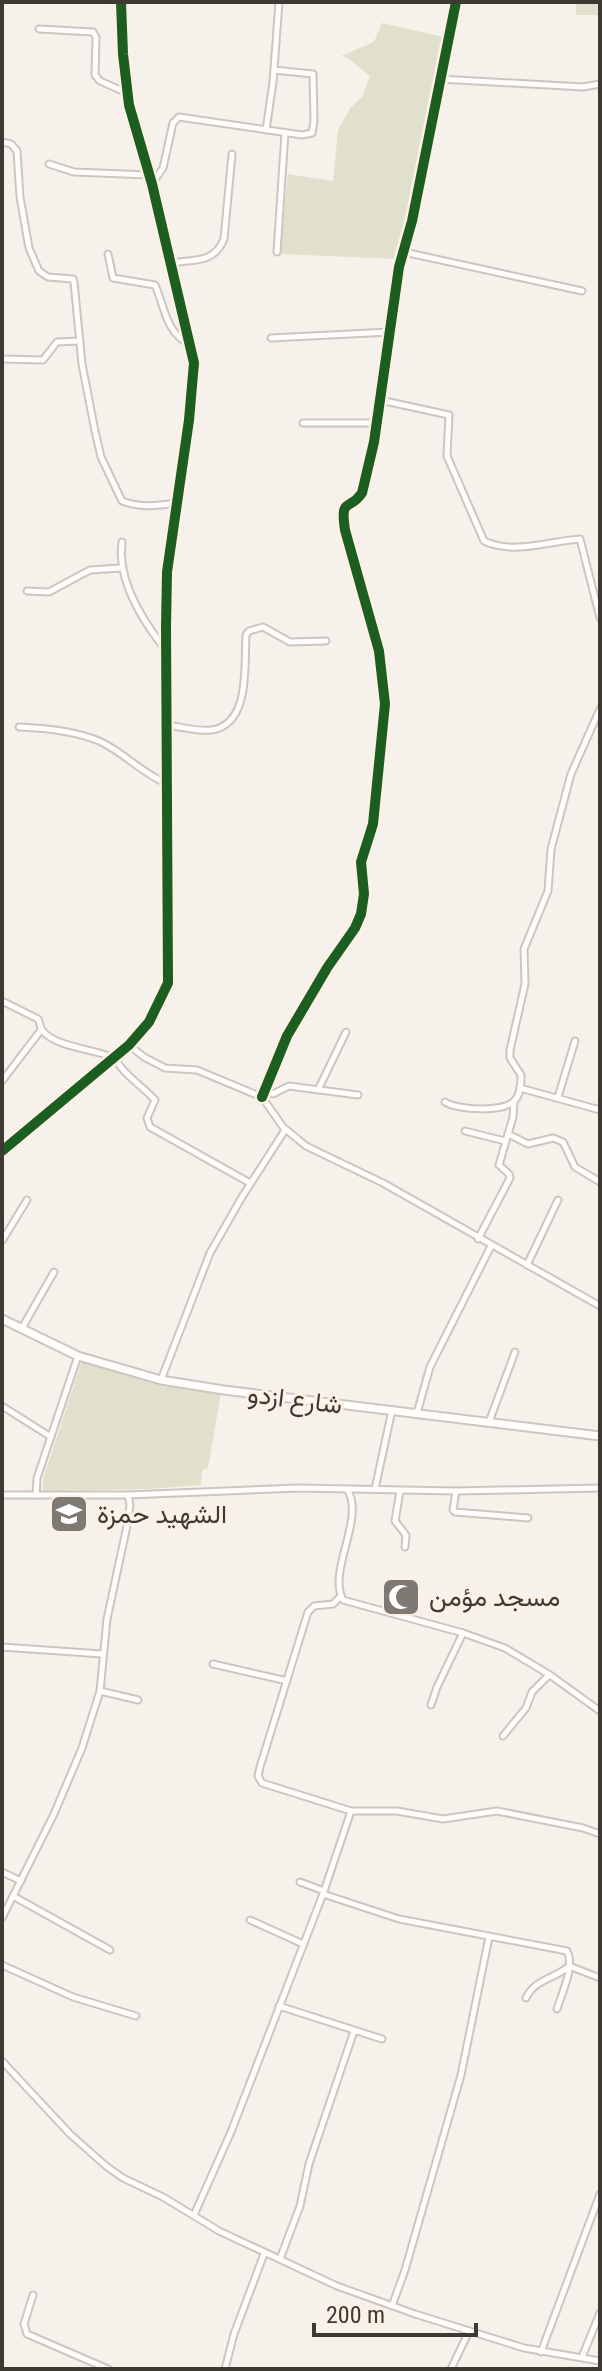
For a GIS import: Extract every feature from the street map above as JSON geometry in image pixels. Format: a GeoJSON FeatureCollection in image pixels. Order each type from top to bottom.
{"type":"FeatureCollection","features":[{"type":"Feature","properties":{"kind":"street"},"geometry":{"type":"LineString","coordinates":[[2,1151],[129,1045],[149,1022],[168,983],[167,572],[194,363],[127,93],[121,2]]}},
{"type":"Feature","properties":{"kind":"street"},"geometry":{"type":"LineString","coordinates":[[266,130],[279,2]]}},
{"type":"Feature","properties":{"kind":"street"},"geometry":{"type":"LineString","coordinates":[[264,1095],[287,1036],[361,914],[364,894],[361,862],[373,824],[385,704],[379,651],[343,517],[347,503],[362,493],[377,423],[399,267],[456,2]]}},
{"type":"Feature","properties":{"kind":"street"},"geometry":{"type":"LineString","coordinates":[[39,29],[93,32],[96,37],[95,75],[100,81],[127,93]]}},
{"type":"Feature","properties":{"kind":"street"},"geometry":{"type":"LineString","coordinates":[[152,184],[163,168],[173,123],[179,117],[302,135],[313,131],[314,76],[274,70]]}},
{"type":"Feature","properties":{"kind":"street"},"geometry":{"type":"LineString","coordinates":[[439,79],[583,87],[600,84]]}},
{"type":"Feature","properties":{"kind":"street"},"geometry":{"type":"LineString","coordinates":[[277,252],[285,133]]}},
{"type":"Feature","properties":{"kind":"street"},"geometry":{"type":"LineString","coordinates":[[2,142],[11,144],[17,151],[20,197],[29,248],[39,271],[48,277],[73,279],[74,282],[95,431],[101,457],[116,492],[122,501],[136,506],[157,507],[176,503]]}},
{"type":"Feature","properties":{"kind":"street"},"geometry":{"type":"LineString","coordinates":[[171,263],[208,258],[219,251],[224,239],[232,154]]}},
{"type":"Feature","properties":{"kind":"street"},"geometry":{"type":"LineString","coordinates":[[49,164],[74,172],[149,175]]}},
{"type":"Feature","properties":{"kind":"street"},"geometry":{"type":"LineString","coordinates":[[404,252],[582,291]]}},
{"type":"Feature","properties":{"kind":"street"},"geometry":{"type":"LineString","coordinates":[[108,254],[113,278],[155,285],[166,320],[175,334],[190,346]]}},
{"type":"Feature","properties":{"kind":"street"},"geometry":{"type":"LineString","coordinates":[[271,338],[390,332]]}},
{"type":"Feature","properties":{"kind":"street"},"geometry":{"type":"LineString","coordinates":[[2,359],[43,360],[57,342],[80,341]]}},
{"type":"Feature","properties":{"kind":"street"},"geometry":{"type":"LineString","coordinates":[[380,400],[449,415],[447,456],[484,541],[529,546],[580,539],[600,618]]}},
{"type":"Feature","properties":{"kind":"street"},"geometry":{"type":"LineString","coordinates":[[303,423],[377,423]]}},
{"type":"Feature","properties":{"kind":"street"},"geometry":{"type":"LineString","coordinates":[[122,542],[121,568],[142,616],[166,651]]}},
{"type":"Feature","properties":{"kind":"street"},"geometry":{"type":"LineString","coordinates":[[27,591],[49,592],[90,570],[121,568]]}},
{"type":"Feature","properties":{"kind":"street"},"geometry":{"type":"LineString","coordinates":[[167,725],[212,730],[230,722],[241,699],[246,635],[249,631],[263,627],[290,642],[326,641]]}},
{"type":"Feature","properties":{"kind":"street"},"geometry":{"type":"LineString","coordinates":[[478,1239],[510,1178],[499,1165],[520,1088],[520,1069],[510,1058],[510,1050],[525,984],[524,949],[548,891],[551,849],[571,774],[600,709]]}},
{"type":"Feature","properties":{"kind":"street"},"geometry":{"type":"LineString","coordinates":[[19,727],[43,728],[99,741],[133,762],[151,778],[168,784]]}},
{"type":"Feature","properties":{"kind":"street"},"geometry":{"type":"LineString","coordinates":[[2,1001],[38,1019],[41,1030],[54,1038],[79,1049],[114,1058],[155,1100],[147,1118],[150,1127],[250,1183]]}},
{"type":"Feature","properties":{"kind":"street"},"geometry":{"type":"LineString","coordinates":[[2,1081],[41,1030]]}},
{"type":"Feature","properties":{"kind":"street"},"geometry":{"type":"LineString","coordinates":[[318,1090],[346,1032]]}},
{"type":"Feature","properties":{"kind":"street"},"geometry":{"type":"LineString","coordinates":[[558,1097],[575,1041]]}},
{"type":"Feature","properties":{"kind":"street"},"geometry":{"type":"LineString","coordinates":[[129,1045],[165,1068],[197,1070],[264,1095],[289,1086],[358,1095]]}},
{"type":"Feature","properties":{"kind":"street"},"geometry":{"type":"LineString","coordinates":[[520,1088],[600,1110]]}},
{"type":"Feature","properties":{"kind":"street"},"geometry":{"type":"LineString","coordinates":[[264,1095],[285,1130],[306,1146],[383,1183],[600,1306]]}},
{"type":"Feature","properties":{"kind":"street"},"geometry":{"type":"LineString","coordinates":[[445,1102],[458,1108],[471,1109],[514,1102]]}},
{"type":"Feature","properties":{"kind":"street"},"geometry":{"type":"LineString","coordinates":[[161,1380],[210,1253],[285,1130]]}},
{"type":"Feature","properties":{"kind":"street"},"geometry":{"type":"LineString","coordinates":[[465,1131],[505,1141]]}},
{"type":"Feature","properties":{"kind":"street"},"geometry":{"type":"LineString","coordinates":[[508,1134],[528,1144],[553,1138],[563,1142],[575,1167],[600,1182]]}},
{"type":"Feature","properties":{"kind":"street"},"geometry":{"type":"LineString","coordinates":[[2,1241],[27,1200]]}},
{"type":"Feature","properties":{"kind":"street"},"geometry":{"type":"LineString","coordinates":[[527,1265],[558,1200]]}},
{"type":"Feature","properties":{"kind":"street"},"geometry":{"type":"LineString","coordinates":[[417,1413],[430,1367],[491,1246]]}},
{"type":"Feature","properties":{"kind":"street"},"geometry":{"type":"LineString","coordinates":[[21,1329],[54,1272]]}},
{"type":"Feature","properties":{"kind":"street","name":"شارع ازدو"},"geometry":{"type":"LineString","coordinates":[[2,1319],[78,1356],[161,1380],[600,1436]]}},
{"type":"Feature","properties":{"kind":"street"},"geometry":{"type":"LineString","coordinates":[[488,1423],[515,1352]]}},
{"type":"Feature","properties":{"kind":"street"},"geometry":{"type":"LineString","coordinates":[[36,1495],[37,1478],[78,1356]]}},
{"type":"Feature","properties":{"kind":"street"},"geometry":{"type":"LineString","coordinates":[[2,1406],[51,1437]]}},
{"type":"Feature","properties":{"kind":"street"},"geometry":{"type":"LineString","coordinates":[[375,1489],[392,1410]]}},
{"type":"Feature","properties":{"kind":"street"},"geometry":{"type":"LineString","coordinates":[[346,1488],[352,1503],[340,1578],[340,1597],[333,1604],[310,1608],[260,1767],[260,1780],[270,1786],[351,1811],[386,1810],[443,1819],[497,1811],[576,1826],[600,1834]]}},
{"type":"Feature","properties":{"kind":"street"},"geometry":{"type":"LineString","coordinates":[[2,1495],[128,1495],[346,1488],[400,1491],[600,1488]]}},
{"type":"Feature","properties":{"kind":"street"},"geometry":{"type":"LineString","coordinates":[[400,1491],[395,1521],[406,1535],[405,1547]]}},
{"type":"Feature","properties":{"kind":"street"},"geometry":{"type":"LineString","coordinates":[[456,1491],[455,1512],[528,1518]]}},
{"type":"Feature","properties":{"kind":"street"},"geometry":{"type":"LineString","coordinates":[[2,1918],[82,1748],[100,1691],[102,1654],[130,1505],[128,1495]]}},
{"type":"Feature","properties":{"kind":"street"},"geometry":{"type":"LineString","coordinates":[[340,1597],[351,1604],[392,1612],[505,1648],[600,1711]]}},
{"type":"Feature","properties":{"kind":"street"},"geometry":{"type":"LineString","coordinates":[[431,1705],[463,1633]]}},
{"type":"Feature","properties":{"kind":"street"},"geometry":{"type":"LineString","coordinates":[[2,1647],[102,1654]]}},
{"type":"Feature","properties":{"kind":"street"},"geometry":{"type":"LineString","coordinates":[[213,1664],[287,1681]]}},
{"type":"Feature","properties":{"kind":"street"},"geometry":{"type":"LineString","coordinates":[[503,1736],[526,1708],[532,1692],[549,1675]]}},
{"type":"Feature","properties":{"kind":"street"},"geometry":{"type":"LineString","coordinates":[[100,1691],[138,1700]]}},
{"type":"Feature","properties":{"kind":"street"},"geometry":{"type":"LineString","coordinates":[[194,2215],[231,2132],[324,1892],[351,1811]]}},
{"type":"Feature","properties":{"kind":"street"},"geometry":{"type":"LineString","coordinates":[[2,1872],[21,1881]]}},
{"type":"Feature","properties":{"kind":"street"},"geometry":{"type":"LineString","coordinates":[[300,1882],[399,1919],[567,1951],[569,1966],[557,2009]]}},
{"type":"Feature","properties":{"kind":"street"},"geometry":{"type":"LineString","coordinates":[[13,1896],[110,1950]]}},
{"type":"Feature","properties":{"kind":"street"},"geometry":{"type":"LineString","coordinates":[[250,1920],[303,1944]]}},
{"type":"Feature","properties":{"kind":"street"},"geometry":{"type":"LineString","coordinates":[[392,2306],[461,2075],[489,1937]]}},
{"type":"Feature","properties":{"kind":"street"},"geometry":{"type":"LineString","coordinates":[[2,1965],[73,1997],[136,2016]]}},
{"type":"Feature","properties":{"kind":"street"},"geometry":{"type":"LineString","coordinates":[[569,1966],[600,1978]]}},
{"type":"Feature","properties":{"kind":"street"},"geometry":{"type":"LineString","coordinates":[[526,1998],[538,1982],[557,1975],[569,1966]]}},
{"type":"Feature","properties":{"kind":"street"},"geometry":{"type":"LineString","coordinates":[[279,2006],[382,2039]]}},
{"type":"Feature","properties":{"kind":"street"},"geometry":{"type":"LineString","coordinates":[[280,2259],[300,2206],[309,2164],[354,2031]]}},
{"type":"Feature","properties":{"kind":"street"},"geometry":{"type":"LineString","coordinates":[[2,2061],[70,2134],[106,2166],[264,2254],[337,2286],[469,2331],[541,2352],[600,2361]]}},
{"type":"Feature","properties":{"kind":"street"},"geometry":{"type":"LineString","coordinates":[[541,2352],[600,2194]]}},
{"type":"Feature","properties":{"kind":"street"},"geometry":{"type":"LineString","coordinates":[[225,2369],[234,2334],[264,2254]]}},
{"type":"Feature","properties":{"kind":"street"},"geometry":{"type":"LineString","coordinates":[[33,2295],[24,2324],[27,2334],[108,2369]]}},
{"type":"Feature","properties":{"kind":"street"},"geometry":{"type":"LineString","coordinates":[[582,2357],[600,2313]]}},
{"type":"Feature","properties":{"kind":"street"},"geometry":{"type":"LineString","coordinates":[[451,2369],[469,2331]]}},
{"type":"Feature","properties":{"kind":"green space"},"geometry":{"type":"Polygon","coordinates":[[[576,2],[600,2],[600,15],[576,15],[576,2]]]}},
{"type":"Feature","properties":{"kind":"green space"},"geometry":{"type":"Polygon","coordinates":[[[382,23],[444,37],[399,259],[280,254],[288,174],[333,181],[338,130],[351,107],[362,97],[370,76],[341,56],[374,42],[382,23]]]}},
{"type":"Feature","properties":{"kind":"green space"},"geometry":{"type":"Polygon","coordinates":[[[82,1361],[161,1386],[221,1393],[208,1468],[202,1470],[201,1485],[43,1491],[43,1479],[82,1361]]]}},
{"type":"Feature","properties":{"kind":"cycle path"},"geometry":{"type":"LineString","coordinates":[[2,1151],[129,1045],[149,1022],[168,983],[167,572],[194,363],[152,184],[129,105],[121,2]]}},
{"type":"Feature","properties":{"kind":"cycle path"},"geometry":{"type":"LineString","coordinates":[[262,1097],[287,1036],[361,914],[364,894],[361,862],[373,824],[385,704],[379,651],[345,530],[344,513],[345,508],[362,493],[374,442],[399,267],[412,221],[456,2]]}},
{"type":"Feature","properties":{"kind":"place","name":"الشهيد حمزة"},"geometry":{"type":"Point","coordinates":[69,1514]}},
{"type":"Feature","properties":{"kind":"place","name":"مسجد مؤمن"},"geometry":{"type":"Point","coordinates":[401,1597]}}]}
